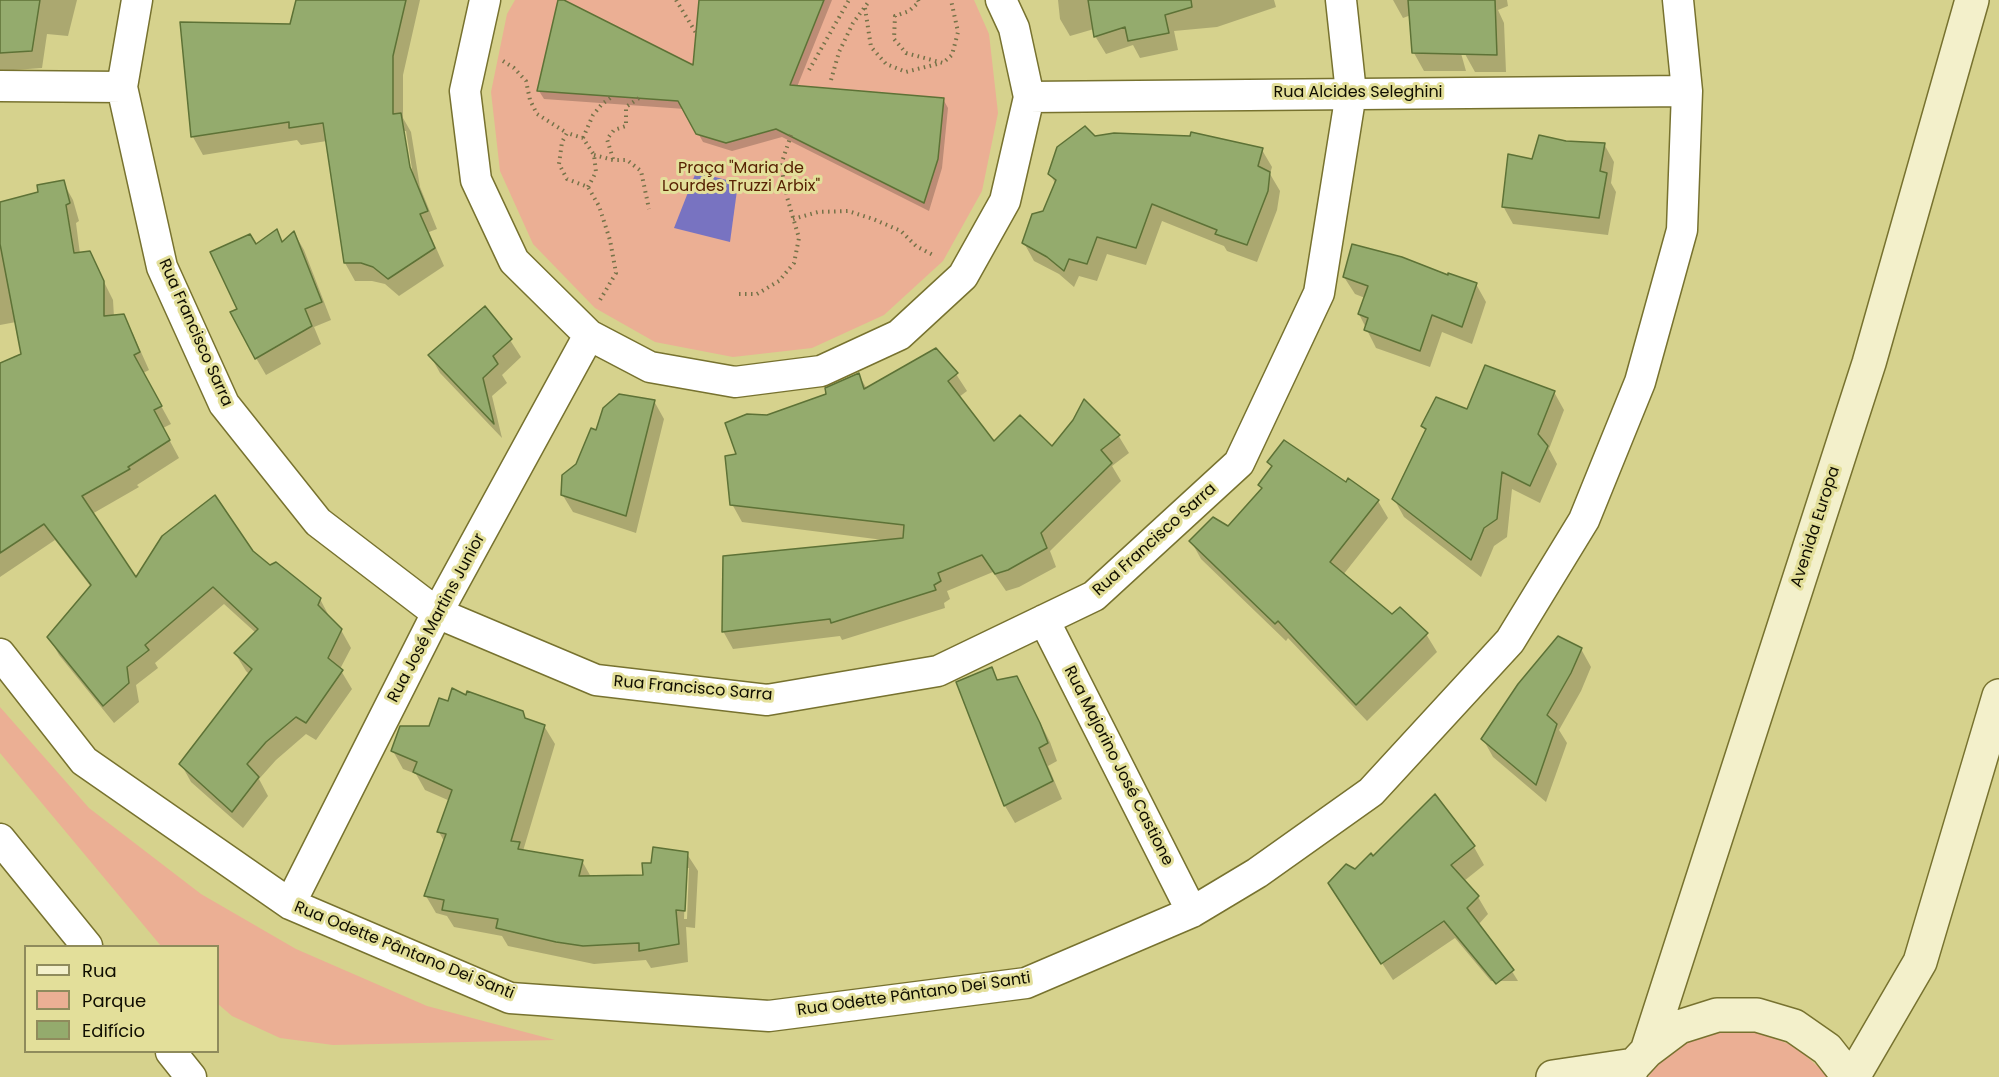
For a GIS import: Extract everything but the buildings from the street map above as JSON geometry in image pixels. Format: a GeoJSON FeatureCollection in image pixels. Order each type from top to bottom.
{"type":"FeatureCollection","features":[{"type":"Feature","properties":{"kind":"main road","name":"Avenida Europa"},"geometry":{"type":"LineString","coordinates":[[1636,1064],[1869,363],[1972,0]]}},
{"type":"Feature","properties":{"kind":"main road"},"geometry":{"type":"LineString","coordinates":[[1553,1077],[1636,1064],[1679,1027],[1717,1015],[1756,1015],[1794,1026],[1827,1049],[1851,1077],[1920,962],[1999,696]]}},
{"type":"Feature","properties":{"kind":"street","name":"Rua Francisco Sarra"},"geometry":{"type":"LineString","coordinates":[[137,0],[122,87],[162,267],[224,404],[318,522],[437,613],[596,680],[767,700],[938,671],[1094,596],[1239,463],[1319,293],[1351,93],[1341,0]]}},
{"type":"Feature","properties":{"kind":"street"},"geometry":{"type":"LineString","coordinates":[[485,0],[465,92],[476,180],[513,261],[650,367],[735,382],[821,371],[899,335],[963,276],[1005,201],[1029,96],[1014,28],[1001,0]]}},
{"type":"Feature","properties":{"kind":"street","name":"Rua Odette Pântano Dei Santi"},"geometry":{"type":"LineString","coordinates":[[0,654],[84,760],[290,904],[510,998],[769,1016],[1026,983],[1192,912],[1257,873],[1371,792],[1510,641],[1584,520],[1640,382],[1682,230],[1687,91],[1678,0]]}},
{"type":"Feature","properties":{"kind":"street"},"geometry":{"type":"LineString","coordinates":[[0,86],[122,87]]}},
{"type":"Feature","properties":{"kind":"street","name":"Rua Alcides Seleghini"},"geometry":{"type":"LineString","coordinates":[[1029,96],[1687,91]]}},
{"type":"Feature","properties":{"kind":"street","name":"Rua José Martins Junior"},"geometry":{"type":"LineString","coordinates":[[290,904],[437,613],[592,321]]}},
{"type":"Feature","properties":{"kind":"street","name":"Rua Majorino José Castione"},"geometry":{"type":"LineString","coordinates":[[1044,620],[1192,912]]}},
{"type":"Feature","properties":{"kind":"street"},"geometry":{"type":"LineString","coordinates":[[0,839],[86,945]]}},
{"type":"Feature","properties":{"kind":"street"},"geometry":{"type":"LineString","coordinates":[[172,1053],[191,1077]]}},
{"type":"Feature","properties":{"kind":"path"},"geometry":{"type":"LineString","coordinates":[[676,0],[696,33]]}},
{"type":"Feature","properties":{"kind":"path"},"geometry":{"type":"LineString","coordinates":[[809,70],[849,0]]}},
{"type":"Feature","properties":{"kind":"path"},"geometry":{"type":"LineString","coordinates":[[831,80],[839,52],[853,23],[870,0]]}},
{"type":"Feature","properties":{"kind":"path"},"geometry":{"type":"LineString","coordinates":[[918,0],[919,2],[909,11],[895,16],[894,39],[906,53],[943,63]]}},
{"type":"Feature","properties":{"kind":"path"},"geometry":{"type":"LineString","coordinates":[[865,8],[872,47],[886,64],[906,72],[943,63],[952,55],[958,32],[951,0]]}},
{"type":"Feature","properties":{"kind":"path"},"geometry":{"type":"LineString","coordinates":[[498,57],[514,68],[526,81],[530,100],[537,114],[567,134],[583,138],[594,155],[596,172],[588,187]]}},
{"type":"Feature","properties":{"kind":"path"},"geometry":{"type":"LineString","coordinates":[[583,138],[593,115],[613,96]]}},
{"type":"Feature","properties":{"kind":"path"},"geometry":{"type":"LineString","coordinates":[[613,160],[607,139],[614,130],[626,126],[626,107],[639,98]]}},
{"type":"Feature","properties":{"kind":"path"},"geometry":{"type":"LineString","coordinates":[[567,134],[562,142],[559,164],[567,178],[588,187],[599,206],[610,240],[616,273],[592,321]]}},
{"type":"Feature","properties":{"kind":"path"},"geometry":{"type":"LineString","coordinates":[[739,294],[758,294],[779,281],[794,263],[799,238],[787,197],[781,165],[791,135]]}},
{"type":"Feature","properties":{"kind":"path"},"geometry":{"type":"LineString","coordinates":[[594,155],[613,160],[627,160],[641,171],[649,209]]}},
{"type":"Feature","properties":{"kind":"path"},"geometry":{"type":"LineString","coordinates":[[793,219],[818,212],[848,211],[901,231],[916,246],[943,261]]}},
{"type":"Feature","properties":{"kind":"green space","name":"Praça \"Maria de Lourdes Truzzi Arbix\""},"geometry":{"type":"Polygon","coordinates":[[[515,0],[974,0],[989,34],[998,113],[982,191],[943,261],[884,315],[812,348],[733,357],[655,342],[595,308],[533,244],[500,171],[491,92],[507,14],[515,0]]]}},
{"type":"Feature","properties":{"kind":"green space"},"geometry":{"type":"Polygon","coordinates":[[[0,707],[89,808],[201,894],[296,949],[427,1006],[555,1040],[333,1045],[280,1038],[232,1016],[219,1005],[219,945],[160,945],[0,753],[0,707]]]}},
{"type":"Feature","properties":{"kind":"green space"},"geometry":{"type":"Polygon","coordinates":[[[1725,1031],[1762,1033],[1796,1047],[1827,1077],[1648,1077],[1659,1063],[1689,1041],[1725,1031]]]}},
{"type":"Feature","properties":{"kind":"shaded area"},"geometry":{"type":"Polygon","coordinates":[[[696,172],[738,183],[730,242],[674,228],[696,172]]]}}]}
